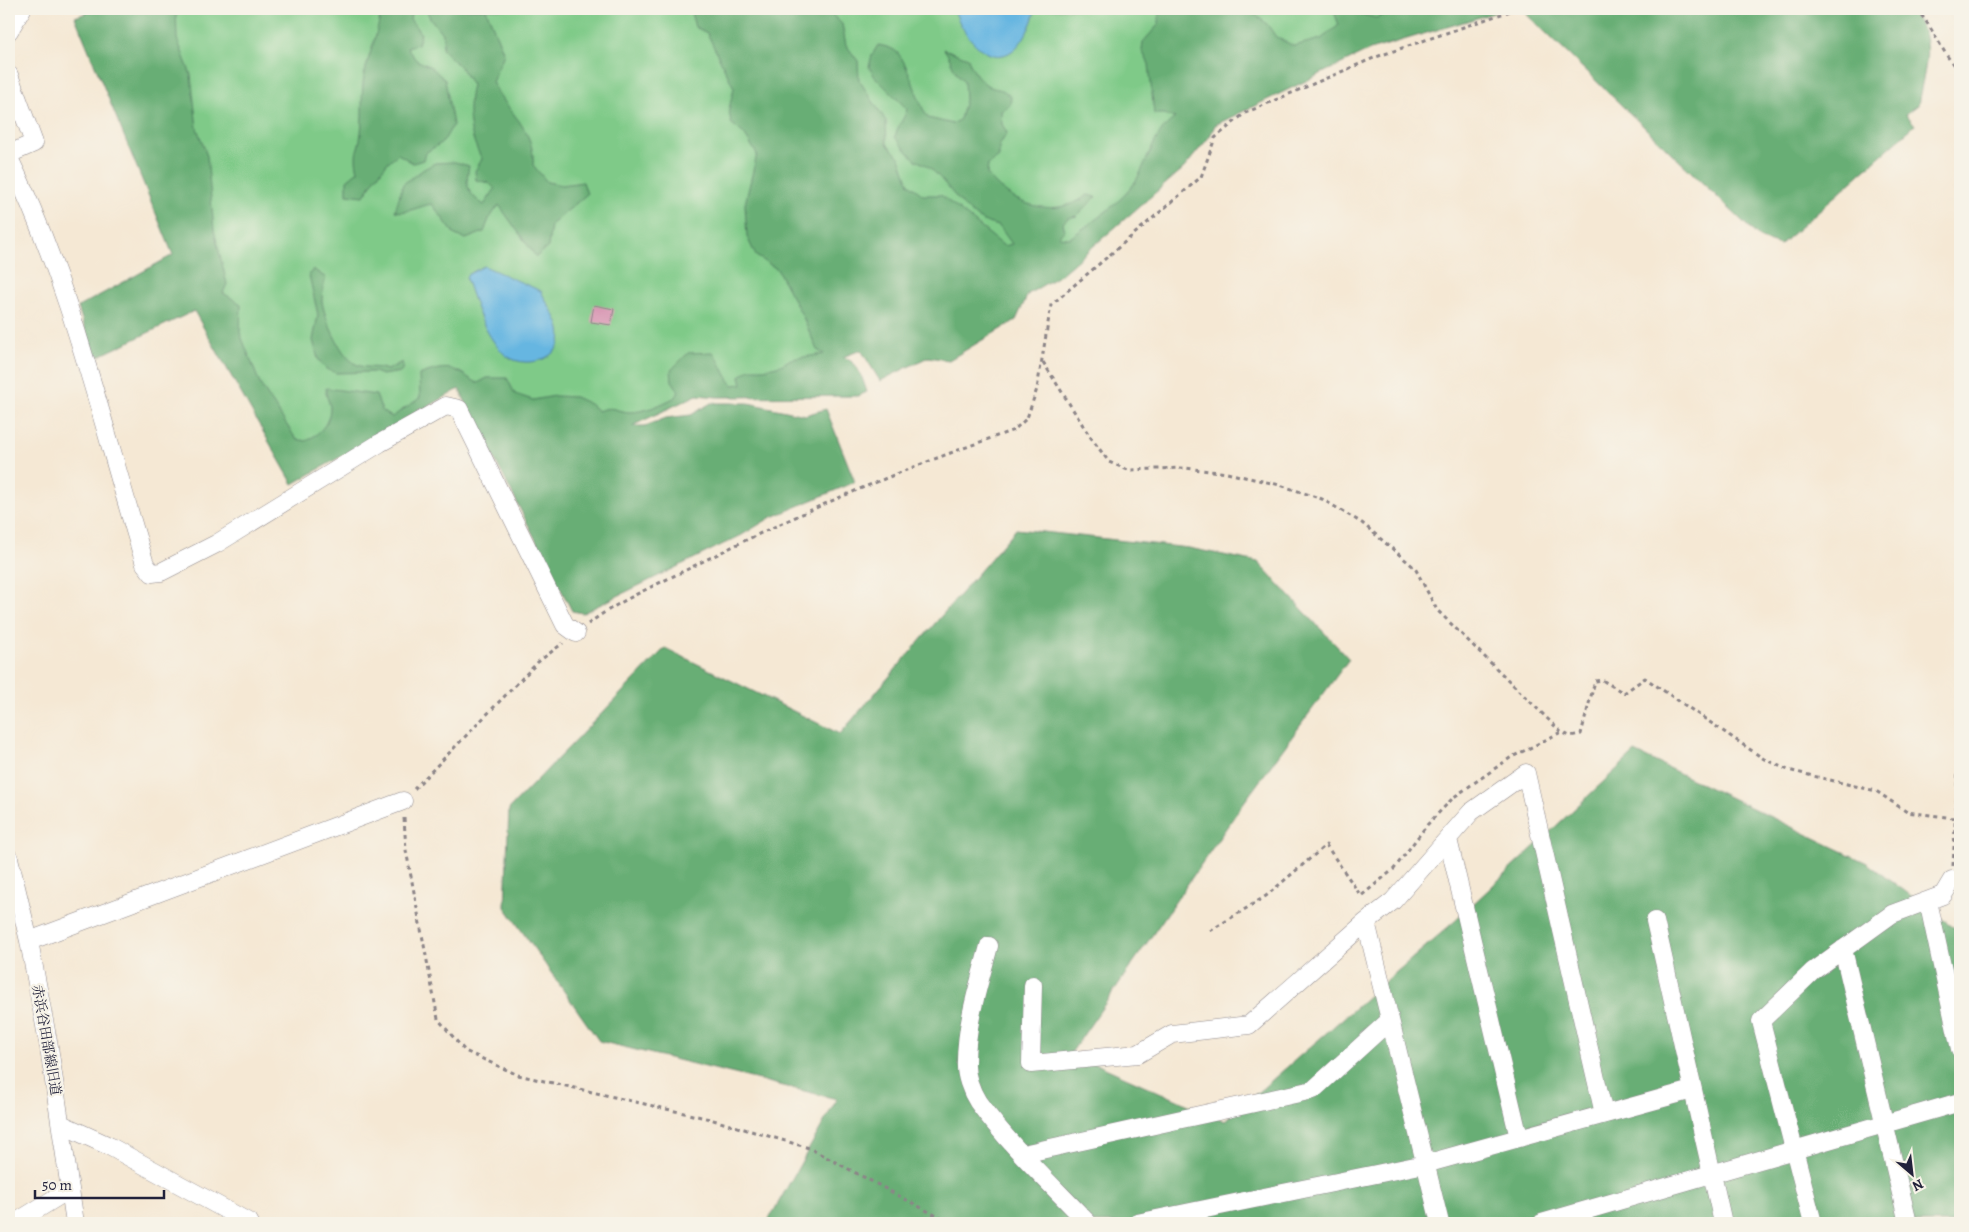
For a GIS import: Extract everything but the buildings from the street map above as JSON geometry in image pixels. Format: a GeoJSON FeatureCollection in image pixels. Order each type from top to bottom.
{"type":"FeatureCollection","features":[{"type":"Feature","properties":{"kind":"street"},"geometry":{"type":"LineString","coordinates":[[9,31],[22,9]]}},
{"type":"Feature","properties":{"kind":"street"},"geometry":{"type":"LineString","coordinates":[[9,75],[34,143],[9,154]]}},
{"type":"Feature","properties":{"kind":"street"},"geometry":{"type":"LineString","coordinates":[[9,158],[47,244],[72,316],[121,488],[145,564],[152,573],[161,572],[216,544],[380,443],[446,406],[459,408],[566,625],[576,634]]}},
{"type":"Feature","properties":{"kind":"street"},"geometry":{"type":"LineString","coordinates":[[1033,985],[1032,1064],[1138,1054],[1172,1034],[1250,1025],[1393,900],[1471,812],[1526,773],[1604,1114]]}},
{"type":"Feature","properties":{"kind":"street"},"geometry":{"type":"LineString","coordinates":[[30,941],[403,801]]}},
{"type":"Feature","properties":{"kind":"street"},"geometry":{"type":"LineString","coordinates":[[1448,839],[1519,1138]]}},
{"type":"Feature","properties":{"kind":"street","name":"赤浜谷田部線旧道"},"geometry":{"type":"LineString","coordinates":[[9,859],[30,941],[63,1125],[75,1223]]}},
{"type":"Feature","properties":{"kind":"street"},"geometry":{"type":"LineString","coordinates":[[1812,1223],[1762,1021],[1813,971],[1892,914],[1943,895],[1952,880]]}},
{"type":"Feature","properties":{"kind":"street"},"geometry":{"type":"LineString","coordinates":[[1928,901],[1960,1049]]}},
{"type":"Feature","properties":{"kind":"street"},"geometry":{"type":"LineString","coordinates":[[1655,920],[1723,1223]]}},
{"type":"Feature","properties":{"kind":"street"},"geometry":{"type":"LineString","coordinates":[[1366,922],[1440,1223]]}},
{"type":"Feature","properties":{"kind":"street"},"geometry":{"type":"LineString","coordinates":[[989,946],[974,1004],[965,1063],[970,1084],[977,1100],[1022,1154],[1088,1223]]}},
{"type":"Feature","properties":{"kind":"street"},"geometry":{"type":"LineString","coordinates":[[1843,949],[1908,1223]]}},
{"type":"Feature","properties":{"kind":"street"},"geometry":{"type":"LineString","coordinates":[[1022,1154],[1314,1090],[1390,1020]]}},
{"type":"Feature","properties":{"kind":"street"},"geometry":{"type":"LineString","coordinates":[[1137,1223],[1425,1164],[1692,1090]]}},
{"type":"Feature","properties":{"kind":"street"},"geometry":{"type":"LineString","coordinates":[[1542,1223],[1960,1102]]}},
{"type":"Feature","properties":{"kind":"street"},"geometry":{"type":"LineString","coordinates":[[63,1125],[109,1146],[250,1223]]}},
{"type":"Feature","properties":{"kind":"street"},"geometry":{"type":"LineString","coordinates":[[14,1223],[70,1189]]}},
{"type":"Feature","properties":{"kind":"path"},"geometry":{"type":"LineString","coordinates":[[950,1223],[809,1148],[710,1119],[518,1075],[465,1051],[438,1018],[406,850],[403,801],[538,662],[598,617],[768,528],[864,485],[1014,430],[1027,418],[1037,389],[1051,304],[1201,177],[1215,138],[1245,113],[1376,57],[1516,9]]}},
{"type":"Feature","properties":{"kind":"path"},"geometry":{"type":"LineString","coordinates":[[1916,9],[1925,18],[1951,63],[1960,72]]}},
{"type":"Feature","properties":{"kind":"path"},"geometry":{"type":"LineString","coordinates":[[1042,361],[1089,435],[1109,462],[1128,470],[1186,468],[1227,473],[1280,485],[1322,499],[1362,523],[1415,568],[1437,610],[1561,732],[1570,736],[1581,734],[1595,681],[1602,680],[1624,693],[1645,678],[1764,759],[1788,770],[1876,791],[1906,812],[1955,818]]}},
{"type":"Feature","properties":{"kind":"path"},"geometry":{"type":"LineString","coordinates":[[1952,880],[1960,729]]}},
{"type":"Feature","properties":{"kind":"path"},"geometry":{"type":"LineString","coordinates":[[1210,932],[1266,896],[1326,845],[1361,896]]}},
{"type":"Feature","properties":{"kind":"green space"},"geometry":{"type":"Polygon","coordinates":[[[97,9],[176,9],[177,39],[191,75],[197,128],[207,156],[214,230],[227,284],[223,293],[241,304],[240,333],[260,384],[296,439],[306,441],[323,428],[330,413],[326,388],[376,395],[382,411],[392,417],[420,398],[419,375],[438,369],[452,369],[478,383],[487,378],[507,378],[515,394],[533,400],[555,396],[575,397],[590,404],[598,411],[611,408],[636,412],[659,405],[676,397],[679,391],[672,381],[671,370],[688,353],[713,352],[733,385],[742,384],[740,376],[750,369],[764,369],[781,365],[791,359],[824,354],[817,350],[803,317],[777,269],[756,256],[747,237],[745,204],[757,154],[744,134],[731,123],[729,109],[734,88],[707,33],[695,27],[690,9],[826,9],[842,24],[846,45],[858,61],[859,80],[886,121],[887,144],[900,158],[909,184],[923,195],[941,195],[1004,246],[1012,244],[999,226],[987,223],[969,211],[938,176],[916,160],[895,137],[907,109],[875,77],[869,67],[872,55],[878,45],[894,50],[904,62],[928,118],[953,124],[960,119],[965,100],[964,81],[954,69],[944,49],[968,58],[975,73],[984,83],[1008,94],[1011,98],[1010,105],[1001,111],[1002,124],[1007,133],[999,146],[999,157],[988,165],[987,174],[1008,194],[1033,206],[1061,207],[1075,203],[1088,195],[1096,197],[1077,216],[1068,218],[1063,223],[1065,230],[1058,237],[1070,238],[1124,196],[1136,180],[1160,133],[1175,118],[1164,114],[1154,114],[1149,64],[1142,51],[1143,42],[1159,24],[1159,9],[1248,9],[1267,24],[1276,37],[1294,46],[1321,39],[1339,25],[1333,9],[1354,11],[1355,9],[1366,9],[1360,14],[1376,18],[1396,9],[1507,9],[1370,50],[1215,125],[1210,136],[1184,168],[1060,275],[1028,294],[1016,320],[949,360],[928,357],[880,381],[861,350],[843,357],[853,362],[864,382],[867,392],[858,396],[717,397],[697,395],[632,426],[645,426],[666,418],[691,415],[711,403],[748,403],[805,415],[826,409],[855,482],[770,518],[742,535],[583,613],[572,611],[459,389],[293,484],[194,311],[97,357],[91,348],[78,307],[173,255],[75,17],[97,9]]]}},
{"type":"Feature","properties":{"kind":"green space"},"geometry":{"type":"Polygon","coordinates":[[[118,9],[1456,9],[1207,111],[1125,208],[1004,292],[899,296],[794,393],[697,392],[574,448],[460,382],[296,479],[198,307],[118,9]]]}},
{"type":"Feature","properties":{"kind":"green space"},"geometry":{"type":"Polygon","coordinates":[[[381,9],[412,9],[410,19],[421,34],[418,44],[407,47],[416,60],[431,67],[445,80],[453,125],[443,142],[425,153],[423,160],[413,163],[398,154],[389,161],[364,196],[347,194],[347,180],[358,171],[356,155],[361,133],[364,76],[381,9]]]}},
{"type":"Feature","properties":{"kind":"green space"},"geometry":{"type":"Polygon","coordinates":[[[426,9],[486,9],[504,54],[492,82],[519,121],[530,141],[533,152],[533,165],[547,182],[562,185],[583,182],[587,194],[551,225],[548,247],[536,257],[499,205],[489,219],[484,232],[466,239],[455,235],[432,204],[409,211],[395,211],[403,184],[435,163],[455,162],[469,166],[467,179],[469,188],[474,197],[484,205],[495,189],[489,183],[476,180],[475,171],[482,159],[474,141],[470,123],[469,104],[472,85],[461,68],[442,49],[444,36],[430,18],[426,9]]]}},
{"type":"Feature","properties":{"kind":"green space"},"geometry":{"type":"Polygon","coordinates":[[[1521,9],[1909,9],[1923,32],[1927,55],[1918,105],[1906,114],[1915,125],[1780,245],[1761,239],[1521,9]]]}},
{"type":"Feature","properties":{"kind":"green space"},"geometry":{"type":"Polygon","coordinates":[[[313,269],[326,278],[322,295],[323,308],[333,335],[343,352],[354,363],[362,366],[387,370],[402,362],[401,372],[382,375],[374,372],[336,373],[326,369],[318,359],[313,340],[318,315],[309,275],[313,269]]]}},
{"type":"Feature","properties":{"kind":"green space"},"geometry":{"type":"Polygon","coordinates":[[[1016,529],[1189,548],[1258,562],[1349,659],[1242,805],[1071,1053],[1225,1121],[1455,921],[1635,752],[1867,863],[1960,932],[1960,1200],[1953,1223],[767,1223],[837,1099],[599,1041],[505,907],[509,809],[665,648],[840,734],[1016,529]]]}},
{"type":"Feature","properties":{"kind":"water"},"geometry":{"type":"Polygon","coordinates":[[[954,9],[1035,9],[1033,19],[1026,34],[1016,48],[1006,54],[995,55],[975,44],[966,34],[954,9]]]}},
{"type":"Feature","properties":{"kind":"water"},"geometry":{"type":"Polygon","coordinates":[[[484,266],[541,291],[560,329],[560,340],[557,348],[550,355],[541,360],[531,362],[511,359],[503,353],[490,337],[466,278],[467,275],[484,266]]]}}]}
